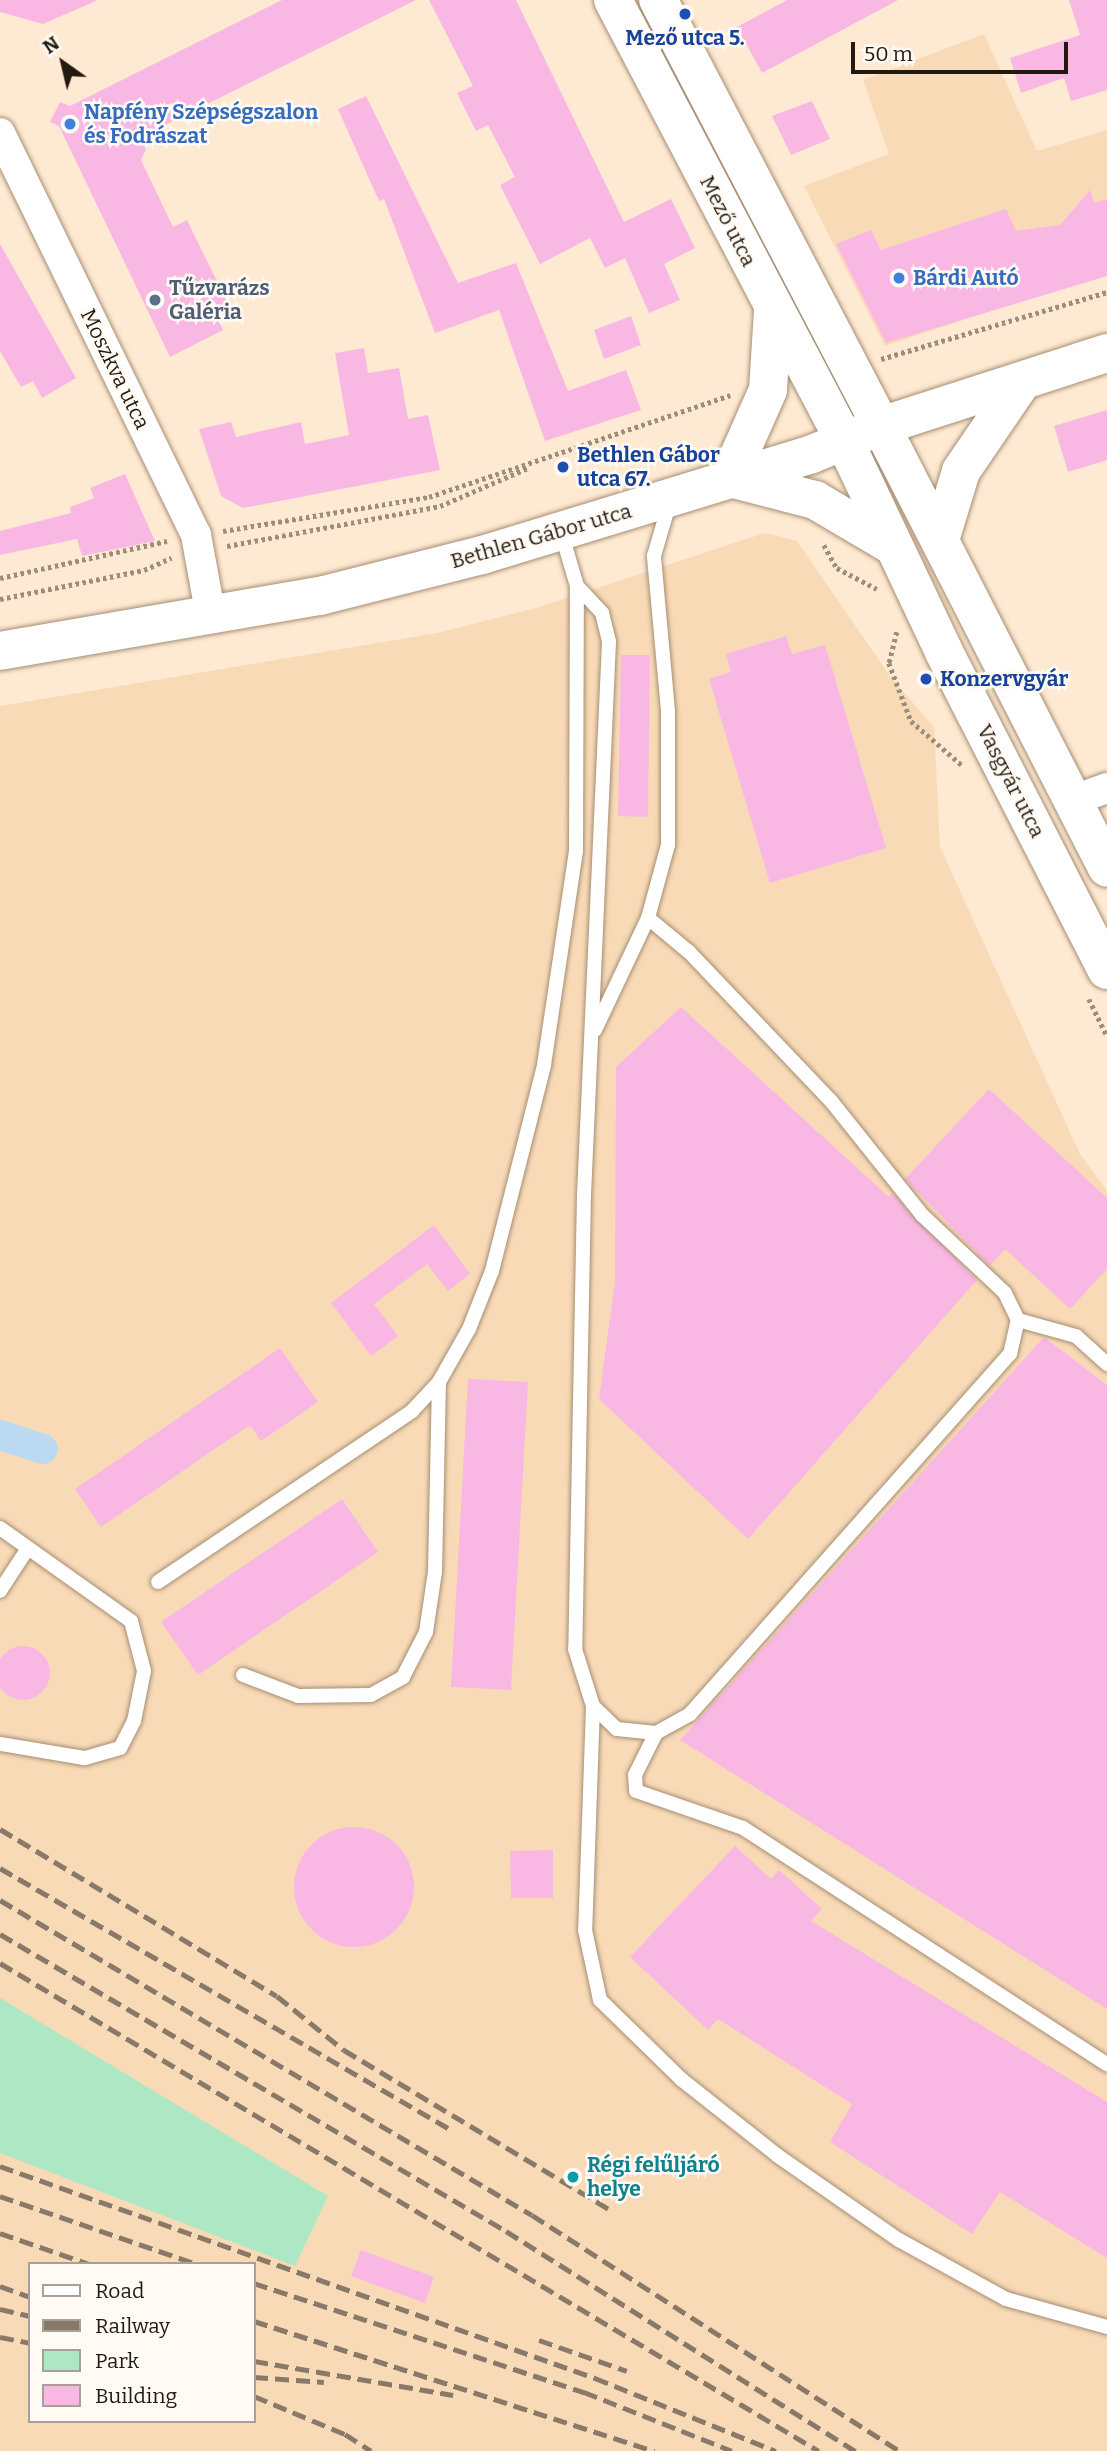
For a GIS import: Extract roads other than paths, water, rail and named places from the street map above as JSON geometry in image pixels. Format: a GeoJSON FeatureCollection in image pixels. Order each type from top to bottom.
{"type":"FeatureCollection","features":[{"type":"Feature","properties":{"kind":"main road","name":"Mező utca"},"geometry":{"type":"LineString","coordinates":[[613,0],[844,440]]}},
{"type":"Feature","properties":{"kind":"main road","name":"Mező utca"},"geometry":{"type":"LineString","coordinates":[[658,0],[881,426]]}},
{"type":"Feature","properties":{"kind":"main road"},"geometry":{"type":"LineString","coordinates":[[773,308],[768,390],[729,478],[772,486],[824,508],[893,546]]}},
{"type":"Feature","properties":{"kind":"main road","name":"Bethlen Gábor utca"},"geometry":{"type":"LineString","coordinates":[[0,651],[210,611],[320,596],[561,532],[1107,353]]}},
{"type":"Feature","properties":{"kind":"main road"},"geometry":{"type":"LineString","coordinates":[[941,537],[961,471],[1021,383]]}},
{"type":"Feature","properties":{"kind":"main road"},"geometry":{"type":"LineString","coordinates":[[881,426],[941,537],[1091,794],[1107,868]]}},
{"type":"Feature","properties":{"kind":"main road","name":"Vasgyár utca"},"geometry":{"type":"LineString","coordinates":[[844,440],[870,484],[893,546],[1107,970]]}},
{"type":"Feature","properties":{"kind":"street","name":"Moszkva utca"},"geometry":{"type":"LineString","coordinates":[[0,133],[199,543],[210,611]]}},
{"type":"Feature","properties":{"kind":"lane"},"geometry":{"type":"LineString","coordinates":[[592,1038],[648,918],[668,845],[668,711],[654,556],[671,497]]}},
{"type":"Feature","properties":{"kind":"lane"},"geometry":{"type":"LineString","coordinates":[[158,1582],[412,1411],[439,1382],[469,1329],[492,1271],[544,1065],[576,850],[577,586],[561,532]]}},
{"type":"Feature","properties":{"kind":"lane"},"geometry":{"type":"LineString","coordinates":[[577,586],[602,613],[608,634],[592,1038],[575,1649],[593,1706],[585,1930],[600,2000],[692,2088],[778,2156],[899,2239],[1006,2299],[1107,2327]]}},
{"type":"Feature","properties":{"kind":"lane"},"geometry":{"type":"LineString","coordinates":[[648,918],[689,952],[831,1101],[922,1214],[1005,1293],[1018,1320],[1010,1354],[690,1714],[656,1733],[635,1775],[636,1791],[743,1828],[1107,2064]]}},
{"type":"Feature","properties":{"kind":"lane"},"geometry":{"type":"LineString","coordinates":[[1018,1320],[1076,1336],[1107,1364]]}},
{"type":"Feature","properties":{"kind":"lane"},"geometry":{"type":"LineString","coordinates":[[243,1675],[298,1696],[371,1695],[403,1677],[426,1632],[435,1572],[439,1382]]}},
{"type":"Feature","properties":{"kind":"lane"},"geometry":{"type":"LineString","coordinates":[[0,1528],[131,1621],[144,1671],[134,1721],[120,1748],[84,1758],[0,1744]]}},
{"type":"Feature","properties":{"kind":"lane"},"geometry":{"type":"LineString","coordinates":[[0,1591],[29,1548]]}},
{"type":"Feature","properties":{"kind":"lane"},"geometry":{"type":"LineString","coordinates":[[593,1706],[617,1729],[656,1733]]}},
{"type":"Feature","properties":{"kind":"waterway"},"geometry":{"type":"LineString","coordinates":[[0,1435],[43,1449]]}},
{"type":"Feature","properties":{"kind":"railway"},"geometry":{"type":"LineString","coordinates":[[0,1829],[277,1996],[344,2050],[612,2211]]}},
{"type":"Feature","properties":{"kind":"railway"},"geometry":{"type":"LineString","coordinates":[[0,1868],[448,2128]]}},
{"type":"Feature","properties":{"kind":"railway"},"geometry":{"type":"LineString","coordinates":[[0,1900],[532,2215],[900,2451]]}},
{"type":"Feature","properties":{"kind":"railway"},"geometry":{"type":"LineString","coordinates":[[0,1934],[506,2231],[855,2451]]}},
{"type":"Feature","properties":{"kind":"railway"},"geometry":{"type":"LineString","coordinates":[[0,1963],[819,2451]]}},
{"type":"Feature","properties":{"kind":"railway"},"geometry":{"type":"LineString","coordinates":[[0,2166],[595,2378],[776,2451]]}},
{"type":"Feature","properties":{"kind":"railway"},"geometry":{"type":"LineString","coordinates":[[0,2196],[190,2262]]}},
{"type":"Feature","properties":{"kind":"railway"},"geometry":{"type":"LineString","coordinates":[[0,2233],[83,2262]]}},
{"type":"Feature","properties":{"kind":"railway"},"geometry":{"type":"LineString","coordinates":[[256,2284],[584,2392],[732,2451]]}},
{"type":"Feature","properties":{"kind":"railway"},"geometry":{"type":"LineString","coordinates":[[0,2286],[28,2296]]}},
{"type":"Feature","properties":{"kind":"railway"},"geometry":{"type":"LineString","coordinates":[[0,2309],[28,2316]]}},
{"type":"Feature","properties":{"kind":"railway"},"geometry":{"type":"LineString","coordinates":[[256,2322],[654,2451]]}},
{"type":"Feature","properties":{"kind":"railway"},"geometry":{"type":"LineString","coordinates":[[0,2337],[28,2343]]}},
{"type":"Feature","properties":{"kind":"railway"},"geometry":{"type":"LineString","coordinates":[[539,2340],[627,2371]]}},
{"type":"Feature","properties":{"kind":"railway"},"geometry":{"type":"LineString","coordinates":[[256,2361],[453,2395]]}},
{"type":"Feature","properties":{"kind":"railway"},"geometry":{"type":"LineString","coordinates":[[256,2377],[324,2382]]}},
{"type":"Feature","properties":{"kind":"railway"},"geometry":{"type":"LineString","coordinates":[[256,2397],[345,2434],[371,2451]]}},
{"type":"Feature","properties":{"kind":"place","name":"Mező utca 5."},"geometry":{"type":"Point","coordinates":[685,14]}},
{"type":"Feature","properties":{"kind":"place","name":"Napfény Szépségszalon és Fodrászat"},"geometry":{"type":"Point","coordinates":[70,124]}},
{"type":"Feature","properties":{"kind":"place","name":"Bárdi Autó"},"geometry":{"type":"Point","coordinates":[899,278]}},
{"type":"Feature","properties":{"kind":"place","name":"Tűzvarázs Galéria"},"geometry":{"type":"Point","coordinates":[155,300]}},
{"type":"Feature","properties":{"kind":"place","name":"Bethlen Gábor utca 67."},"geometry":{"type":"Point","coordinates":[563,467]}},
{"type":"Feature","properties":{"kind":"place","name":"Konzervgyár"},"geometry":{"type":"Point","coordinates":[926,679]}},
{"type":"Feature","properties":{"kind":"place","name":"Régi felűljáró helye"},"geometry":{"type":"Point","coordinates":[573,2177]}}]}
